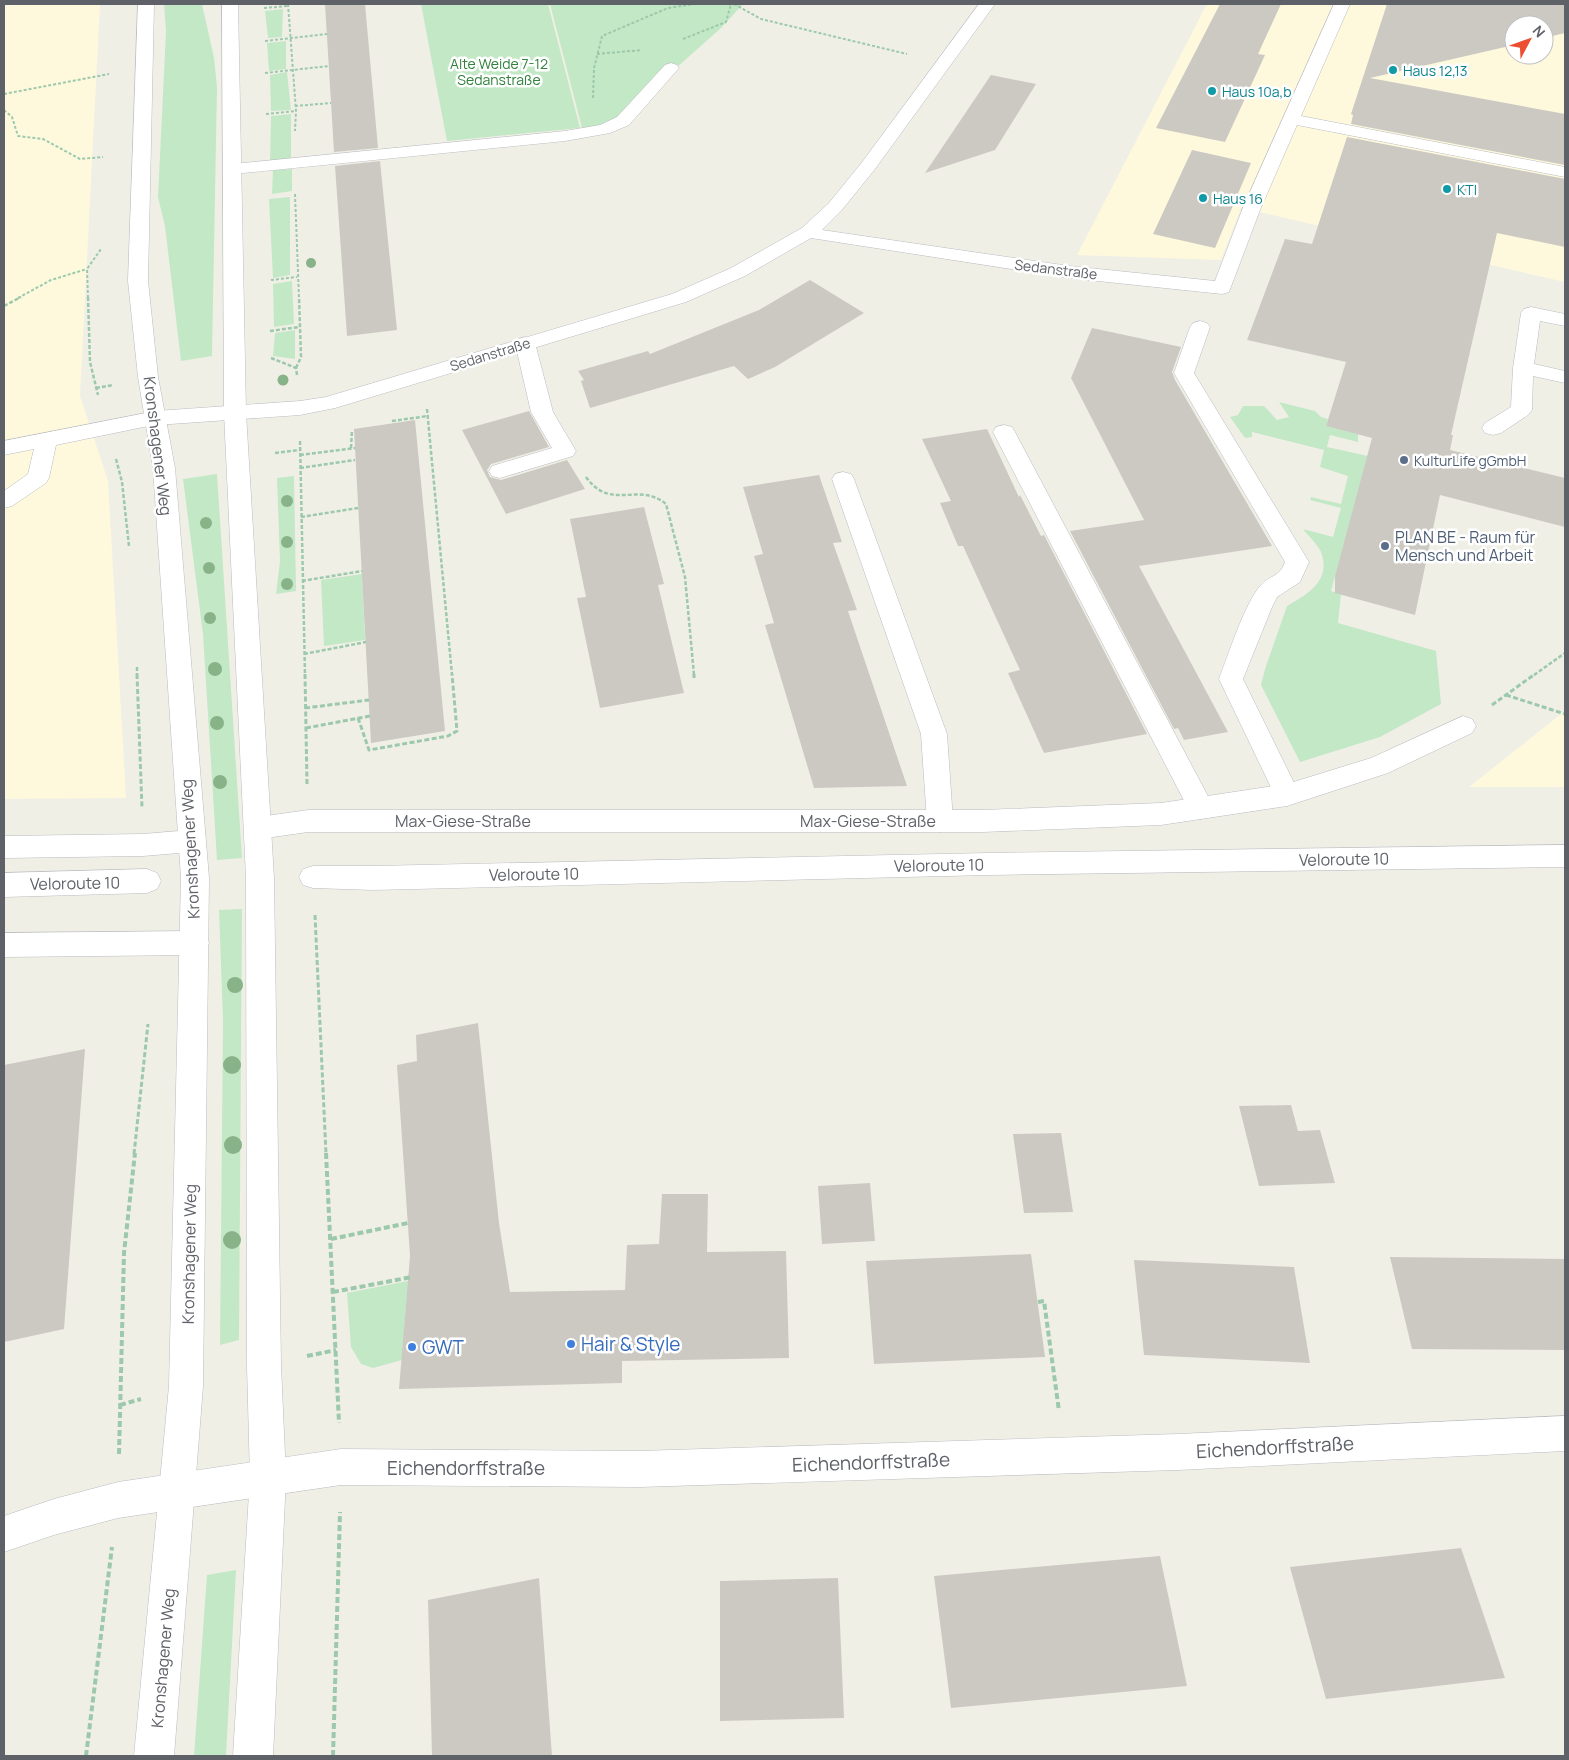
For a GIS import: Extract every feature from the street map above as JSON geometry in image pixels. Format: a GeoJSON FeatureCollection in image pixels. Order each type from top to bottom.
{"type":"FeatureCollection","features":[{"type":"Feature","properties":{"kind":"street","name":"Kronshagener Weg"},"geometry":{"type":"LineString","coordinates":[[146,4],[138,281],[148,377],[164,468],[195,878],[188,1340],[154,1756]]}},
{"type":"Feature","properties":{"kind":"street"},"geometry":{"type":"LineString","coordinates":[[230,4],[235,413],[259,828],[264,1366],[268,1477],[254,1756]]}},
{"type":"Feature","properties":{"kind":"street","name":"Sedanstraße"},"geometry":{"type":"LineString","coordinates":[[4,448],[156,418],[300,408],[328,403],[679,298],[738,272],[808,232],[835,207],[898,128],[987,4]]}},
{"type":"Feature","properties":{"kind":"street"},"geometry":{"type":"LineString","coordinates":[[1342,4],[1292,119],[1565,172]]}},
{"type":"Feature","properties":{"kind":"street"},"geometry":{"type":"LineString","coordinates":[[233,169],[565,136],[604,129],[624,121],[671,68]]}},
{"type":"Feature","properties":{"kind":"street","name":"Sedanstraße"},"geometry":{"type":"LineString","coordinates":[[808,232],[824,236],[1060,270],[1222,288],[1251,210],[1292,119]]}},
{"type":"Feature","properties":{"kind":"street"},"geometry":{"type":"LineString","coordinates":[[1493,428],[1521,410],[1531,313],[1565,320]]}},
{"type":"Feature","properties":{"kind":"street"},"geometry":{"type":"LineString","coordinates":[[1200,327],[1184,373],[1297,562],[1292,576],[1269,591],[1260,606],[1231,679],[1287,795]]}},
{"type":"Feature","properties":{"kind":"street"},"geometry":{"type":"LineString","coordinates":[[500,470],[565,451],[542,412],[525,343]]}},
{"type":"Feature","properties":{"kind":"street"},"geometry":{"type":"LineString","coordinates":[[1524,368],[1565,378]]}},
{"type":"Feature","properties":{"kind":"street"},"geometry":{"type":"LineString","coordinates":[[1004,432],[1201,808]]}},
{"type":"Feature","properties":{"kind":"street"},"geometry":{"type":"LineString","coordinates":[[4,501],[38,478],[47,439]]}},
{"type":"Feature","properties":{"kind":"street"},"geometry":{"type":"LineString","coordinates":[[844,479],[934,734],[940,821]]}},
{"type":"Feature","properties":{"kind":"street","name":"Max-Giese-Straße"},"geometry":{"type":"LineString","coordinates":[[259,828],[308,822],[982,822],[1161,814],[1287,795],[1379,766],[1463,726]]}},
{"type":"Feature","properties":{"kind":"street"},"geometry":{"type":"LineString","coordinates":[[4,847],[191,841]]}},
{"type":"Feature","properties":{"kind":"street","name":"Veloroute 10"},"geometry":{"type":"LineString","coordinates":[[313,877],[373,878],[1008,864],[1565,856]]}},
{"type":"Feature","properties":{"kind":"street","name":"Veloroute 10"},"geometry":{"type":"LineString","coordinates":[[4,885],[147,881]]}},
{"type":"Feature","properties":{"kind":"street"},"geometry":{"type":"LineString","coordinates":[[4,945],[195,943]]}},
{"type":"Feature","properties":{"kind":"street","name":"Eichendorffstraße"},"geometry":{"type":"LineString","coordinates":[[4,1534],[54,1517],[118,1500],[341,1467],[640,1469],[1178,1452],[1565,1432]]}},
{"type":"Feature","properties":{"kind":"path"},"geometry":{"type":"LineString","coordinates":[[591,131],[594,68],[602,36],[668,8],[695,4]]}},
{"type":"Feature","properties":{"kind":"path"},"geometry":{"type":"LineString","coordinates":[[677,42],[726,22],[732,4],[761,19],[944,63]]}},
{"type":"Feature","properties":{"kind":"path"},"geometry":{"type":"LineString","coordinates":[[258,9],[288,6]]}},
{"type":"Feature","properties":{"kind":"path"},"geometry":{"type":"LineString","coordinates":[[260,42],[327,34]]}},
{"type":"Feature","properties":{"kind":"path"},"geometry":{"type":"LineString","coordinates":[[597,54],[642,50]]}},
{"type":"Feature","properties":{"kind":"path"},"geometry":{"type":"LineString","coordinates":[[261,74],[329,66]]}},
{"type":"Feature","properties":{"kind":"path"},"geometry":{"type":"LineString","coordinates":[[4,94],[110,74]]}},
{"type":"Feature","properties":{"kind":"path"},"geometry":{"type":"LineString","coordinates":[[295,106],[331,103]]}},
{"type":"Feature","properties":{"kind":"path"},"geometry":{"type":"LineString","coordinates":[[4,110],[12,118],[18,136],[43,139],[80,159],[104,157]]}},
{"type":"Feature","properties":{"kind":"path"},"geometry":{"type":"LineString","coordinates":[[263,115],[296,112]]}},
{"type":"Feature","properties":{"kind":"path"},"geometry":{"type":"LineString","coordinates":[[4,306],[51,280],[87,269],[101,250],[101,241]]}},
{"type":"Feature","properties":{"kind":"path"},"geometry":{"type":"LineString","coordinates":[[87,269],[90,362],[99,398]]}},
{"type":"Feature","properties":{"kind":"path"},"geometry":{"type":"LineString","coordinates":[[267,281],[297,277]]}},
{"type":"Feature","properties":{"kind":"path"},"geometry":{"type":"LineString","coordinates":[[268,332],[299,327]]}},
{"type":"Feature","properties":{"kind":"path"},"geometry":{"type":"LineString","coordinates":[[269,357],[296,368],[297,376]]}},
{"type":"Feature","properties":{"kind":"path"},"geometry":{"type":"LineString","coordinates":[[358,718],[369,750],[448,736],[457,731],[427,401]]}},
{"type":"Feature","properties":{"kind":"path"},"geometry":{"type":"LineString","coordinates":[[384,422],[428,416]]}},
{"type":"Feature","properties":{"kind":"path"},"geometry":{"type":"LineString","coordinates":[[300,455],[353,448],[352,428],[358,426]]}},
{"type":"Feature","properties":{"kind":"path"},"geometry":{"type":"LineString","coordinates":[[300,438],[308,822]]}},
{"type":"Feature","properties":{"kind":"path"},"geometry":{"type":"LineString","coordinates":[[276,453],[300,450]]}},
{"type":"Feature","properties":{"kind":"path"},"geometry":{"type":"LineString","coordinates":[[114,451],[122,482],[129,548]]}},
{"type":"Feature","properties":{"kind":"path"},"geometry":{"type":"LineString","coordinates":[[565,451],[596,489],[614,497],[650,494],[660,496],[666,504],[685,577],[694,678]]}},
{"type":"Feature","properties":{"kind":"path"},"geometry":{"type":"LineString","coordinates":[[300,468],[355,460]]}},
{"type":"Feature","properties":{"kind":"path"},"geometry":{"type":"LineString","coordinates":[[301,517],[358,508]]}},
{"type":"Feature","properties":{"kind":"path"},"geometry":{"type":"LineString","coordinates":[[302,581],[362,571]]}},
{"type":"Feature","properties":{"kind":"path"},"geometry":{"type":"LineString","coordinates":[[304,654],[366,642]]}},
{"type":"Feature","properties":{"kind":"path"},"geometry":{"type":"LineString","coordinates":[[1463,726],[1565,653]]}},
{"type":"Feature","properties":{"kind":"path"},"geometry":{"type":"LineString","coordinates":[[137,661],[144,844]]}},
{"type":"Feature","properties":{"kind":"path"},"geometry":{"type":"LineString","coordinates":[[1506,695],[1565,714]]}},
{"type":"Feature","properties":{"kind":"path"},"geometry":{"type":"LineString","coordinates":[[305,708],[369,700]]}},
{"type":"Feature","properties":{"kind":"path"},"geometry":{"type":"LineString","coordinates":[[306,728],[370,716]]}},
{"type":"Feature","properties":{"kind":"path"},"geometry":{"type":"LineString","coordinates":[[313,877],[341,1467],[333,1756]]}},
{"type":"Feature","properties":{"kind":"path"},"geometry":{"type":"LineString","coordinates":[[86,1756],[118,1500],[124,1252],[149,1020]]}},
{"type":"Feature","properties":{"kind":"path"},"geometry":{"type":"LineString","coordinates":[[331,1239],[408,1223]]}},
{"type":"Feature","properties":{"kind":"path"},"geometry":{"type":"LineString","coordinates":[[333,1292],[412,1277]]}},
{"type":"Feature","properties":{"kind":"path"},"geometry":{"type":"LineString","coordinates":[[1038,1302],[1044,1301],[1059,1412]]}},
{"type":"Feature","properties":{"kind":"path"},"geometry":{"type":"LineString","coordinates":[[298,1358],[336,1350]]}},
{"type":"Feature","properties":{"kind":"path"},"geometry":{"type":"LineString","coordinates":[[120,1405],[150,1396]]}},
{"type":"Feature","properties":{"kind":"shaded area"},"geometry":{"type":"Polygon","coordinates":[[[4,4],[100,4],[80,396],[108,481],[126,798],[4,799],[4,4]]]}},
{"type":"Feature","properties":{"kind":"shaded area"},"geometry":{"type":"Polygon","coordinates":[[[1207,4],[1565,4],[1565,282],[1241,208],[1221,260],[1077,255],[1207,4]]]}},
{"type":"Feature","properties":{"kind":"shaded area"},"geometry":{"type":"Polygon","coordinates":[[[1565,711],[1565,787],[1469,787],[1565,711]]]}},
{"type":"Feature","properties":{"kind":"green space"},"geometry":{"type":"Polygon","coordinates":[[[164,4],[202,4],[214,58],[217,87],[212,356],[181,361],[165,226],[158,197],[166,31],[164,4]]]}},
{"type":"Feature","properties":{"kind":"green space","name":"Alte Weide 7-12 Sedanstraße"},"geometry":{"type":"Polygon","coordinates":[[[421,4],[548,4],[580,128],[447,141],[421,4]]]}},
{"type":"Feature","properties":{"kind":"green space"},"geometry":{"type":"Polygon","coordinates":[[[550,4],[743,4],[721,28],[620,118],[601,126],[582,128],[550,4]]]}},
{"type":"Feature","properties":{"kind":"green space"},"geometry":{"type":"Polygon","coordinates":[[[283,9],[282,37],[268,38],[265,11],[283,9]]]}},
{"type":"Feature","properties":{"kind":"green space"},"geometry":{"type":"Polygon","coordinates":[[[286,41],[286,69],[269,71],[267,43],[286,41]]]}},
{"type":"Feature","properties":{"kind":"green space"},"geometry":{"type":"Polygon","coordinates":[[[287,72],[291,110],[271,111],[270,75],[287,72]]]}},
{"type":"Feature","properties":{"kind":"green space"},"geometry":{"type":"Polygon","coordinates":[[[291,114],[291,161],[270,163],[271,116],[291,114]]]}},
{"type":"Feature","properties":{"kind":"green space"},"geometry":{"type":"Polygon","coordinates":[[[292,169],[292,191],[272,194],[273,170],[292,169]]]}},
{"type":"Feature","properties":{"kind":"green space"},"geometry":{"type":"Polygon","coordinates":[[[290,197],[290,275],[273,278],[269,199],[290,197]]]}},
{"type":"Feature","properties":{"kind":"green space"},"geometry":{"type":"Polygon","coordinates":[[[292,281],[294,324],[274,327],[273,284],[292,281]]]}},
{"type":"Feature","properties":{"kind":"green space"},"geometry":{"type":"Polygon","coordinates":[[[295,330],[295,359],[273,356],[275,333],[295,330]]]}},
{"type":"Feature","properties":{"kind":"green space"},"geometry":{"type":"Polygon","coordinates":[[[1279,402],[1315,411],[1321,417],[1328,419],[1326,426],[1358,434],[1358,442],[1330,435],[1327,447],[1368,456],[1331,591],[1341,594],[1338,623],[1436,651],[1441,704],[1380,737],[1300,762],[1261,685],[1287,606],[1309,592],[1323,573],[1324,564],[1321,552],[1303,529],[1333,537],[1341,508],[1310,500],[1311,497],[1341,504],[1348,476],[1320,467],[1324,450],[1252,432],[1252,437],[1245,438],[1230,417],[1238,415],[1243,406],[1264,406],[1277,420],[1289,417],[1279,402]]]}},
{"type":"Feature","properties":{"kind":"green space"},"geometry":{"type":"Polygon","coordinates":[[[217,474],[242,858],[217,860],[203,634],[183,479],[217,474]]]}},
{"type":"Feature","properties":{"kind":"green space"},"geometry":{"type":"Polygon","coordinates":[[[294,476],[296,591],[276,594],[280,561],[277,478],[294,476]]]}},
{"type":"Feature","properties":{"kind":"green space"},"geometry":{"type":"Polygon","coordinates":[[[362,574],[365,640],[324,646],[321,580],[362,574]]]}},
{"type":"Feature","properties":{"kind":"green space"},"geometry":{"type":"Polygon","coordinates":[[[242,909],[239,1340],[220,1345],[223,1020],[219,910],[242,909]]]}},
{"type":"Feature","properties":{"kind":"green space"},"geometry":{"type":"Polygon","coordinates":[[[413,1280],[407,1294],[402,1360],[373,1368],[361,1364],[351,1347],[347,1293],[413,1280]]]}},
{"type":"Feature","properties":{"kind":"green space"},"geometry":{"type":"Polygon","coordinates":[[[236,1570],[226,1756],[194,1756],[207,1575],[236,1570]]]}},
{"type":"Feature","properties":{"kind":"building"},"geometry":{"type":"Polygon","coordinates":[[[325,4],[365,4],[378,148],[334,152],[325,4]]]}},
{"type":"Feature","properties":{"kind":"building","name":"Haus 10a,b"},"geometry":{"type":"Polygon","coordinates":[[[1220,4],[1281,4],[1258,54],[1265,55],[1225,142],[1156,128],[1220,4]]]}},
{"type":"Feature","properties":{"kind":"building","name":"Haus 12,13"},"geometry":{"type":"Polygon","coordinates":[[[1387,4],[1565,4],[1565,33],[1554,36],[1554,15],[1504,15],[1504,47],[1370,78],[1565,114],[1565,165],[1351,124],[1353,115],[1351,114],[1387,4]]]}},
{"type":"Feature","properties":{"kind":"building"},"geometry":{"type":"Polygon","coordinates":[[[991,75],[1036,84],[995,150],[925,173],[991,75]]]}},
{"type":"Feature","properties":{"kind":"building"},"geometry":{"type":"Polygon","coordinates":[[[1347,137],[1565,179],[1565,247],[1497,233],[1451,435],[1453,435],[1450,450],[1565,478],[1565,527],[1440,495],[1415,615],[1335,593],[1335,576],[1372,438],[1326,426],[1346,362],[1247,340],[1285,239],[1312,244],[1347,137]]]}},
{"type":"Feature","properties":{"kind":"building","name":"Haus 16"},"geometry":{"type":"Polygon","coordinates":[[[1192,150],[1251,163],[1215,248],[1153,234],[1192,150]]]}},
{"type":"Feature","properties":{"kind":"building"},"geometry":{"type":"Polygon","coordinates":[[[380,161],[397,330],[347,336],[335,166],[380,161]]]}},
{"type":"Feature","properties":{"kind":"building"},"geometry":{"type":"Polygon","coordinates":[[[810,280],[864,313],[775,367],[748,379],[734,366],[590,408],[581,381],[584,380],[578,371],[648,351],[650,354],[759,310],[810,280]]]}},
{"type":"Feature","properties":{"kind":"building"},"geometry":{"type":"Polygon","coordinates":[[[1092,328],[1181,347],[1172,372],[1175,380],[1272,546],[1139,566],[1228,732],[1184,740],[1178,728],[1174,729],[1070,531],[1144,520],[1071,378],[1092,328]]]}},
{"type":"Feature","properties":{"kind":"building"},"geometry":{"type":"Polygon","coordinates":[[[529,411],[549,447],[491,464],[487,470],[490,477],[501,480],[567,460],[585,489],[506,514],[462,430],[529,411]]]}},
{"type":"Feature","properties":{"kind":"building"},"geometry":{"type":"Polygon","coordinates":[[[415,420],[445,731],[371,743],[354,429],[415,420]]]}},
{"type":"Feature","properties":{"kind":"building"},"geometry":{"type":"Polygon","coordinates":[[[987,429],[1019,497],[1020,495],[1041,536],[1044,535],[1147,734],[1044,753],[1008,673],[1020,670],[963,546],[958,546],[940,503],[951,501],[922,439],[987,429]]]}},
{"type":"Feature","properties":{"kind":"building"},"geometry":{"type":"Polygon","coordinates":[[[819,475],[842,542],[833,543],[857,610],[848,611],[907,786],[814,788],[765,625],[774,623],[754,556],[763,554],[743,487],[819,475]]]}},
{"type":"Feature","properties":{"kind":"building"},"geometry":{"type":"Polygon","coordinates":[[[644,507],[664,584],[658,585],[684,693],[600,708],[577,598],[586,597],[570,519],[644,507]]]}},
{"type":"Feature","properties":{"kind":"building"},"geometry":{"type":"Polygon","coordinates":[[[478,1023],[499,1223],[510,1292],[625,1290],[627,1245],[659,1244],[662,1194],[708,1194],[707,1252],[786,1251],[789,1358],[622,1361],[622,1383],[399,1389],[410,1256],[397,1065],[417,1061],[416,1035],[478,1023]]]}},
{"type":"Feature","properties":{"kind":"building"},"geometry":{"type":"Polygon","coordinates":[[[85,1049],[64,1329],[4,1342],[4,1065],[85,1049]]]}},
{"type":"Feature","properties":{"kind":"building"},"geometry":{"type":"Polygon","coordinates":[[[1291,1105],[1298,1131],[1320,1130],[1335,1183],[1259,1186],[1239,1106],[1291,1105]]]}},
{"type":"Feature","properties":{"kind":"building"},"geometry":{"type":"Polygon","coordinates":[[[1061,1133],[1073,1212],[1024,1213],[1013,1134],[1061,1133]]]}},
{"type":"Feature","properties":{"kind":"building"},"geometry":{"type":"Polygon","coordinates":[[[870,1183],[875,1241],[822,1244],[818,1186],[870,1183]]]}},
{"type":"Feature","properties":{"kind":"building"},"geometry":{"type":"Polygon","coordinates":[[[1031,1254],[1045,1357],[874,1364],[866,1261],[1031,1254]]]}},
{"type":"Feature","properties":{"kind":"building"},"geometry":{"type":"Polygon","coordinates":[[[1390,1257],[1565,1259],[1565,1350],[1412,1349],[1390,1257]]]}},
{"type":"Feature","properties":{"kind":"building"},"geometry":{"type":"Polygon","coordinates":[[[1134,1260],[1294,1267],[1310,1363],[1144,1355],[1134,1260]]]}},
{"type":"Feature","properties":{"kind":"building"},"geometry":{"type":"Polygon","coordinates":[[[1461,1548],[1505,1678],[1326,1699],[1290,1567],[1461,1548]]]}},
{"type":"Feature","properties":{"kind":"building"},"geometry":{"type":"Polygon","coordinates":[[[1160,1556],[1187,1686],[951,1708],[934,1576],[1160,1556]]]}},
{"type":"Feature","properties":{"kind":"building"},"geometry":{"type":"Polygon","coordinates":[[[539,1578],[552,1756],[432,1756],[428,1600],[539,1578]]]}},
{"type":"Feature","properties":{"kind":"building"},"geometry":{"type":"Polygon","coordinates":[[[838,1578],[844,1718],[720,1721],[720,1581],[838,1578]]]}},
{"type":"Feature","properties":{"kind":"place","name":"Haus 12,13"},"geometry":{"type":"Point","coordinates":[1393,70]}},
{"type":"Feature","properties":{"kind":"place","name":"Haus 10a,b"},"geometry":{"type":"Point","coordinates":[1212,91]}},
{"type":"Feature","properties":{"kind":"place","name":"KTI"},"geometry":{"type":"Point","coordinates":[1447,189]}},
{"type":"Feature","properties":{"kind":"place","name":"Haus 16"},"geometry":{"type":"Point","coordinates":[1203,198]}},
{"type":"Feature","properties":{"kind":"place","name":"KulturLife gGmbH"},"geometry":{"type":"Point","coordinates":[1404,460]}},
{"type":"Feature","properties":{"kind":"place","name":"PLAN BE - Raum für Mensch und Arbeit"},"geometry":{"type":"Point","coordinates":[1385,546]}},
{"type":"Feature","properties":{"kind":"place","name":"Hair & Style"},"geometry":{"type":"Point","coordinates":[571,1344]}},
{"type":"Feature","properties":{"kind":"place","name":"GWT"},"geometry":{"type":"Point","coordinates":[412,1347]}}]}
